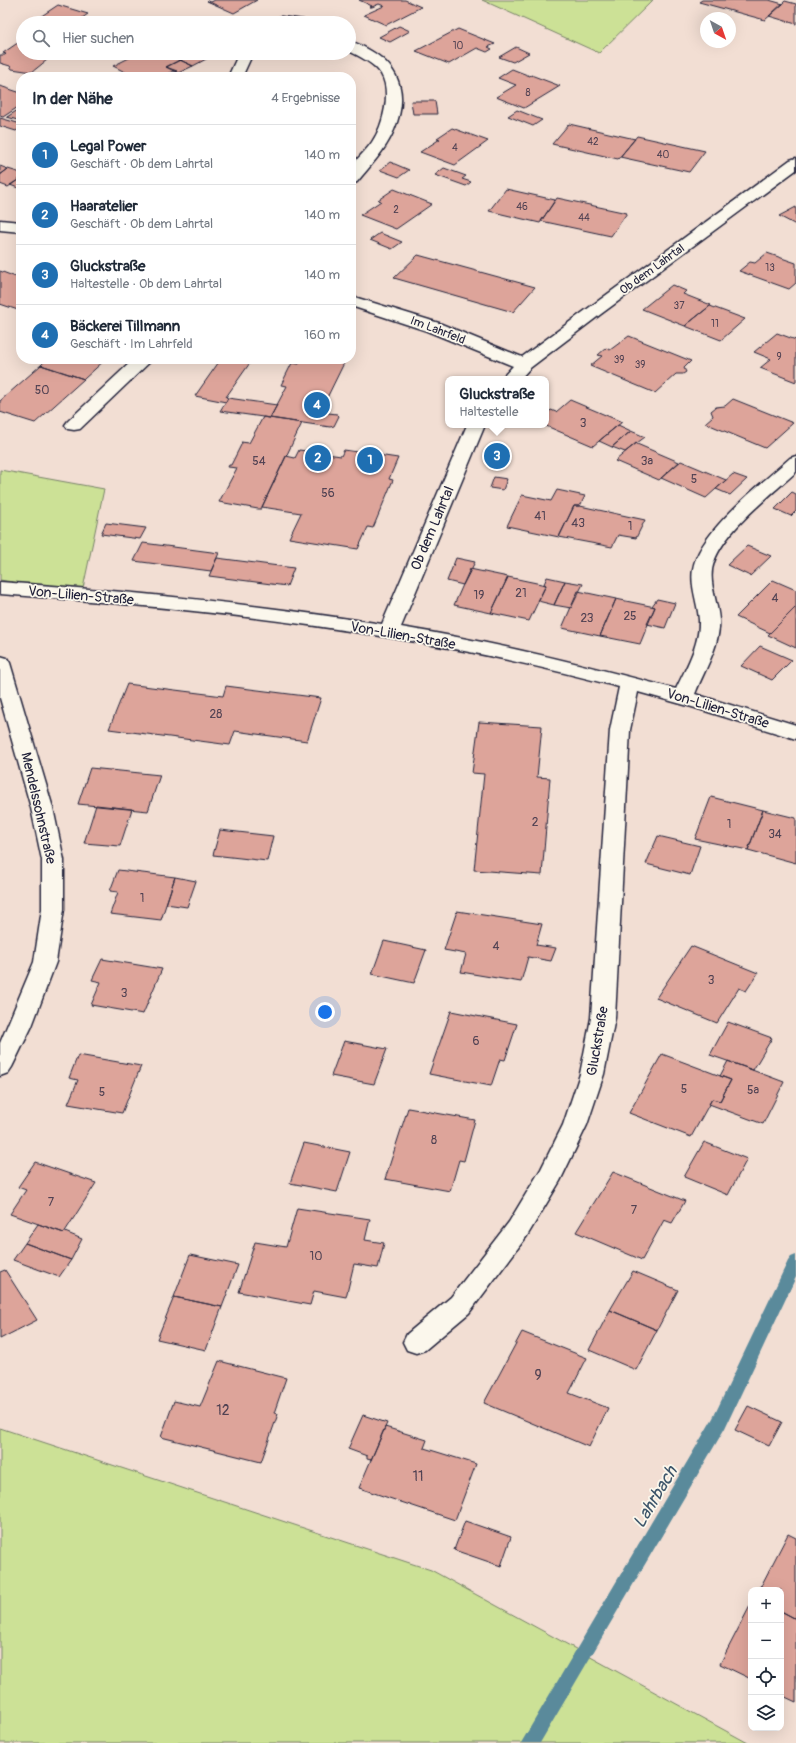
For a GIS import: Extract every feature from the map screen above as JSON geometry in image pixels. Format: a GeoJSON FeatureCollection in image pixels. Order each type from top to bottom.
{"type":"FeatureCollection","features":[{"type":"Feature","properties":{"kind":"street"},"geometry":{"type":"LineString","coordinates":[[356,49],[379,63],[388,73],[392,87],[393,104],[391,121],[383,139],[356,173]]}},
{"type":"Feature","properties":{"kind":"street"},"geometry":{"type":"LineString","coordinates":[[237,72],[243,60]]}},
{"type":"Feature","properties":{"kind":"street","name":"Ob dem Lahrtal"},"geometry":{"type":"LineString","coordinates":[[513,376],[524,364],[796,163]]}},
{"type":"Feature","properties":{"kind":"street"},"geometry":{"type":"LineString","coordinates":[[0,225],[16,227]]}},
{"type":"Feature","properties":{"kind":"street","name":"Im Lahrfeld"},"geometry":{"type":"LineString","coordinates":[[356,303],[433,328],[524,364]]}},
{"type":"Feature","properties":{"kind":"street"},"geometry":{"type":"LineString","coordinates":[[74,425],[139,364]]}},
{"type":"Feature","properties":{"kind":"street","name":"Ob dem Lahrtal"},"geometry":{"type":"LineString","coordinates":[[389,631],[475,428]]}},
{"type":"Feature","properties":{"kind":"street"},"geometry":{"type":"LineString","coordinates":[[683,697],[704,646],[709,629],[708,609],[702,583],[703,563],[711,546],[730,524],[796,462]]}},
{"type":"Feature","properties":{"kind":"street","name":"Von-Lilien-Straße"},"geometry":{"type":"LineString","coordinates":[[0,588],[82,593],[288,616],[389,631],[522,657],[630,683],[683,697],[796,732]]}},
{"type":"Feature","properties":{"kind":"street","name":"Mendelssohnstraße"},"geometry":{"type":"LineString","coordinates":[[0,663],[38,794],[53,860],[52,909],[45,962],[20,1026],[0,1067]]}},
{"type":"Feature","properties":{"kind":"street","name":"Gluckstraße"},"geometry":{"type":"LineString","coordinates":[[416,1342],[460,1304],[518,1229],[551,1174],[575,1125],[592,1074],[603,1018],[620,730],[630,683]]}},
{"type":"Feature","properties":{"kind":"green space"},"geometry":{"type":"Polygon","coordinates":[[[482,0],[653,0],[599,53],[482,0]]]}},
{"type":"Feature","properties":{"kind":"green space"},"geometry":{"type":"Polygon","coordinates":[[[0,470],[104,489],[82,593],[0,580],[0,470]]]}},
{"type":"Feature","properties":{"kind":"green space"},"geometry":{"type":"Polygon","coordinates":[[[0,1428],[431,1570],[748,1743],[0,1743],[0,1428]]]}},
{"type":"Feature","properties":{"kind":"building"},"geometry":{"type":"Polygon","coordinates":[[[215,0],[257,0],[234,13],[207,1],[211,2],[215,0]]]}},
{"type":"Feature","properties":{"kind":"building"},"geometry":{"type":"Polygon","coordinates":[[[359,0],[405,0],[421,7],[386,25],[364,15],[384,6],[379,4],[370,7],[372,6],[359,0]]]}},
{"type":"Feature","properties":{"kind":"building"},"geometry":{"type":"Polygon","coordinates":[[[702,0],[769,0],[783,4],[765,20],[699,2],[702,0]]]}},
{"type":"Feature","properties":{"kind":"building"},"geometry":{"type":"Polygon","coordinates":[[[785,1],[796,4],[796,24],[769,16],[785,1]]]}},
{"type":"Feature","properties":{"kind":"building"},"geometry":{"type":"Polygon","coordinates":[[[58,5],[88,14],[85,16],[42,16],[58,5]]]}},
{"type":"Feature","properties":{"kind":"building"},"geometry":{"type":"Polygon","coordinates":[[[399,26],[410,31],[390,42],[379,37],[399,26]]]}},
{"type":"Feature","properties":{"kind":"building"},"geometry":{"type":"Polygon","coordinates":[[[458,29],[495,44],[488,47],[492,49],[487,52],[477,48],[449,64],[416,51],[458,29]]]}},
{"type":"Feature","properties":{"kind":"building"},"geometry":{"type":"Polygon","coordinates":[[[16,44],[16,60],[47,60],[32,72],[12,69],[10,66],[0,63],[0,55],[6,54],[3,53],[16,44]]]}},
{"type":"Feature","properties":{"kind":"building"},"geometry":{"type":"Polygon","coordinates":[[[516,47],[529,53],[513,62],[499,57],[516,47]]]}},
{"type":"Feature","properties":{"kind":"building"},"geometry":{"type":"Polygon","coordinates":[[[125,60],[180,60],[166,67],[177,71],[171,72],[125,72],[113,66],[125,60]]]}},
{"type":"Feature","properties":{"kind":"building"},"geometry":{"type":"Polygon","coordinates":[[[180,60],[204,60],[193,66],[180,60]]]}},
{"type":"Feature","properties":{"kind":"building"},"geometry":{"type":"Polygon","coordinates":[[[180,60],[193,66],[180,72],[176,72],[166,67],[180,60]]]}},
{"type":"Feature","properties":{"kind":"building"},"geometry":{"type":"Polygon","coordinates":[[[512,69],[560,86],[524,108],[496,97],[516,85],[498,78],[512,69]]]}},
{"type":"Feature","properties":{"kind":"building"},"geometry":{"type":"Polygon","coordinates":[[[0,86],[16,91],[16,108],[3,117],[0,116],[0,86]]]}},
{"type":"Feature","properties":{"kind":"building"},"geometry":{"type":"Polygon","coordinates":[[[411,101],[435,101],[437,114],[413,114],[411,101]]]}},
{"type":"Feature","properties":{"kind":"building"},"geometry":{"type":"Polygon","coordinates":[[[517,110],[542,120],[533,126],[508,116],[517,110]]]}},
{"type":"Feature","properties":{"kind":"building"},"geometry":{"type":"Polygon","coordinates":[[[16,111],[16,120],[7,117],[16,111]]]}},
{"type":"Feature","properties":{"kind":"building"},"geometry":{"type":"Polygon","coordinates":[[[0,118],[16,123],[16,131],[0,126],[0,118]]]}},
{"type":"Feature","properties":{"kind":"building"},"geometry":{"type":"Polygon","coordinates":[[[569,124],[635,139],[618,159],[552,144],[569,124]]]}},
{"type":"Feature","properties":{"kind":"building"},"geometry":{"type":"Polygon","coordinates":[[[452,128],[488,141],[455,165],[420,152],[440,139],[437,138],[452,128]]]}},
{"type":"Feature","properties":{"kind":"building"},"geometry":{"type":"Polygon","coordinates":[[[637,136],[705,151],[689,172],[620,157],[637,136]]]}},
{"type":"Feature","properties":{"kind":"building"},"geometry":{"type":"Polygon","coordinates":[[[390,162],[409,170],[399,177],[380,170],[390,162]]]}},
{"type":"Feature","properties":{"kind":"building"},"geometry":{"type":"Polygon","coordinates":[[[0,166],[8,169],[0,175],[0,166]]]}},
{"type":"Feature","properties":{"kind":"building"},"geometry":{"type":"Polygon","coordinates":[[[444,168],[466,176],[462,179],[471,182],[466,186],[435,175],[444,168]]]}},
{"type":"Feature","properties":{"kind":"building"},"geometry":{"type":"Polygon","coordinates":[[[8,169],[16,171],[16,181],[8,187],[0,184],[0,175],[8,169]]]}},
{"type":"Feature","properties":{"kind":"building"},"geometry":{"type":"Polygon","coordinates":[[[16,181],[16,187],[10,185],[16,181]]]}},
{"type":"Feature","properties":{"kind":"building"},"geometry":{"type":"Polygon","coordinates":[[[394,189],[432,204],[396,229],[360,215],[381,201],[378,200],[394,189]]]}},
{"type":"Feature","properties":{"kind":"building"},"geometry":{"type":"Polygon","coordinates":[[[506,189],[555,200],[540,223],[489,211],[506,189]]]}},
{"type":"Feature","properties":{"kind":"building"},"geometry":{"type":"Polygon","coordinates":[[[557,198],[627,213],[611,236],[541,221],[557,198]]]}},
{"type":"Feature","properties":{"kind":"building"},"geometry":{"type":"Polygon","coordinates":[[[796,207],[796,225],[779,216],[796,207]]]}},
{"type":"Feature","properties":{"kind":"building"},"geometry":{"type":"Polygon","coordinates":[[[380,233],[402,242],[392,249],[370,240],[380,233]]]}},
{"type":"Feature","properties":{"kind":"building"},"geometry":{"type":"Polygon","coordinates":[[[767,253],[796,263],[796,283],[789,289],[739,271],[750,262],[755,263],[767,253]]]}},
{"type":"Feature","properties":{"kind":"building"},"geometry":{"type":"Polygon","coordinates":[[[418,255],[535,287],[513,312],[394,278],[418,255]]]}},
{"type":"Feature","properties":{"kind":"building"},"geometry":{"type":"Polygon","coordinates":[[[0,271],[16,277],[16,309],[0,304],[0,271]]]}},
{"type":"Feature","properties":{"kind":"building"},"geometry":{"type":"Polygon","coordinates":[[[672,285],[686,291],[683,294],[711,305],[685,326],[642,309],[672,285]]]}},
{"type":"Feature","properties":{"kind":"building"},"geometry":{"type":"Polygon","coordinates":[[[710,306],[745,319],[721,340],[685,326],[710,306]]]}},
{"type":"Feature","properties":{"kind":"building"},"geometry":{"type":"Polygon","coordinates":[[[777,333],[796,340],[796,382],[760,368],[771,359],[754,352],[777,333]]]}},
{"type":"Feature","properties":{"kind":"building"},"geometry":{"type":"Polygon","coordinates":[[[629,336],[691,361],[684,368],[686,372],[683,374],[676,374],[655,393],[590,366],[602,356],[598,355],[606,348],[610,350],[629,336]]]}},
{"type":"Feature","properties":{"kind":"building"},"geometry":{"type":"Polygon","coordinates":[[[42,364],[100,364],[84,379],[41,365],[42,364]]]}},
{"type":"Feature","properties":{"kind":"building"},"geometry":{"type":"Polygon","coordinates":[[[217,364],[249,364],[226,397],[228,398],[226,402],[195,396],[217,364]]]}},
{"type":"Feature","properties":{"kind":"building"},"geometry":{"type":"Polygon","coordinates":[[[292,364],[344,364],[320,412],[337,414],[339,416],[334,426],[330,427],[270,418],[287,386],[281,385],[292,364]]]}},
{"type":"Feature","properties":{"kind":"building"},"geometry":{"type":"Polygon","coordinates":[[[41,365],[84,379],[35,423],[0,412],[0,401],[41,365]]]}},
{"type":"Feature","properties":{"kind":"building"},"geometry":{"type":"Polygon","coordinates":[[[228,398],[277,405],[270,418],[220,411],[228,398]]]}},
{"type":"Feature","properties":{"kind":"building"},"geometry":{"type":"Polygon","coordinates":[[[733,399],[793,423],[765,448],[705,423],[713,416],[711,411],[716,407],[725,406],[733,399]]]}},
{"type":"Feature","properties":{"kind":"building"},"geometry":{"type":"Polygon","coordinates":[[[570,400],[622,422],[593,446],[549,427],[549,412],[551,410],[556,412],[570,400]]]}},
{"type":"Feature","properties":{"kind":"building"},"geometry":{"type":"Polygon","coordinates":[[[263,417],[302,423],[261,509],[219,502],[237,468],[228,467],[229,465],[231,465],[242,443],[241,442],[249,443],[263,417]]]}},
{"type":"Feature","properties":{"kind":"building"},"geometry":{"type":"Polygon","coordinates":[[[618,425],[631,431],[612,447],[599,441],[618,425]]]}},
{"type":"Feature","properties":{"kind":"building"},"geometry":{"type":"Polygon","coordinates":[[[631,431],[645,437],[625,452],[612,447],[631,431]]]}},
{"type":"Feature","properties":{"kind":"building"},"geometry":{"type":"Polygon","coordinates":[[[636,443],[679,462],[659,480],[615,461],[636,443]]]}},
{"type":"Feature","properties":{"kind":"building"},"geometry":{"type":"Polygon","coordinates":[[[299,450],[341,456],[344,450],[398,458],[389,479],[393,480],[373,528],[368,527],[358,549],[289,538],[301,513],[262,507],[286,456],[295,458],[299,450]]]}},
{"type":"Feature","properties":{"kind":"building"},"geometry":{"type":"Polygon","coordinates":[[[681,461],[726,480],[706,498],[661,478],[681,461]]]}},
{"type":"Feature","properties":{"kind":"building"},"geometry":{"type":"Polygon","coordinates":[[[733,474],[747,479],[730,495],[716,489],[733,474]]]}},
{"type":"Feature","properties":{"kind":"building"},"geometry":{"type":"Polygon","coordinates":[[[494,477],[507,479],[503,490],[490,488],[494,477]]]}},
{"type":"Feature","properties":{"kind":"building"},"geometry":{"type":"Polygon","coordinates":[[[557,490],[585,496],[580,506],[574,506],[559,537],[507,526],[522,495],[551,501],[557,490]]]}},
{"type":"Feature","properties":{"kind":"building"},"geometry":{"type":"Polygon","coordinates":[[[792,492],[796,494],[796,511],[791,516],[775,509],[792,492]]]}},
{"type":"Feature","properties":{"kind":"building"},"geometry":{"type":"Polygon","coordinates":[[[574,506],[645,520],[636,538],[618,535],[612,547],[559,537],[574,506]]]}},
{"type":"Feature","properties":{"kind":"building"},"geometry":{"type":"Polygon","coordinates":[[[106,523],[146,528],[140,539],[101,534],[106,523]]]}},
{"type":"Feature","properties":{"kind":"building"},"geometry":{"type":"Polygon","coordinates":[[[143,543],[219,553],[211,571],[134,561],[143,543]]]}},
{"type":"Feature","properties":{"kind":"building"},"geometry":{"type":"Polygon","coordinates":[[[747,546],[771,556],[750,576],[727,565],[747,546]]]}},
{"type":"Feature","properties":{"kind":"building"},"geometry":{"type":"Polygon","coordinates":[[[217,558],[294,568],[287,586],[209,576],[217,558]]]}},
{"type":"Feature","properties":{"kind":"building"},"geometry":{"type":"Polygon","coordinates":[[[456,558],[475,562],[463,585],[447,581],[456,558]]]}},
{"type":"Feature","properties":{"kind":"building"},"geometry":{"type":"Polygon","coordinates":[[[470,569],[508,577],[491,613],[454,605],[470,569]]]}},
{"type":"Feature","properties":{"kind":"building"},"geometry":{"type":"Polygon","coordinates":[[[508,577],[546,585],[529,621],[491,613],[508,577]]]}},
{"type":"Feature","properties":{"kind":"building"},"geometry":{"type":"Polygon","coordinates":[[[547,577],[565,581],[554,605],[538,601],[546,585],[544,584],[547,577]]]}},
{"type":"Feature","properties":{"kind":"building"},"geometry":{"type":"Polygon","coordinates":[[[773,580],[796,590],[796,607],[770,633],[736,617],[773,580]]]}},
{"type":"Feature","properties":{"kind":"building"},"geometry":{"type":"Polygon","coordinates":[[[565,581],[583,584],[571,608],[554,605],[565,581]]]}},
{"type":"Feature","properties":{"kind":"building"},"geometry":{"type":"Polygon","coordinates":[[[578,591],[616,599],[600,636],[562,628],[578,591]]]}},
{"type":"Feature","properties":{"kind":"building"},"geometry":{"type":"Polygon","coordinates":[[[616,599],[655,607],[640,644],[600,636],[616,599]]]}},
{"type":"Feature","properties":{"kind":"building"},"geometry":{"type":"Polygon","coordinates":[[[657,599],[675,603],[665,628],[647,624],[655,607],[652,606],[657,599]]]}},
{"type":"Feature","properties":{"kind":"building"},"geometry":{"type":"Polygon","coordinates":[[[796,607],[796,648],[768,635],[796,607]]]}},
{"type":"Feature","properties":{"kind":"building"},"geometry":{"type":"Polygon","coordinates":[[[760,646],[792,660],[772,680],[741,666],[760,646]]]}},
{"type":"Feature","properties":{"kind":"building"},"geometry":{"type":"Polygon","coordinates":[[[127,684],[223,696],[226,686],[321,698],[307,741],[235,731],[230,745],[109,729],[127,684]]]}},
{"type":"Feature","properties":{"kind":"building"},"geometry":{"type":"Polygon","coordinates":[[[479,722],[542,726],[537,777],[550,778],[542,875],[474,870],[484,774],[472,773],[479,722]]]}},
{"type":"Feature","properties":{"kind":"building"},"geometry":{"type":"Polygon","coordinates":[[[90,768],[160,775],[148,811],[78,804],[90,768]]]}},
{"type":"Feature","properties":{"kind":"building"},"geometry":{"type":"Polygon","coordinates":[[[711,797],[763,810],[748,850],[695,839],[711,797]]]}},
{"type":"Feature","properties":{"kind":"building"},"geometry":{"type":"Polygon","coordinates":[[[96,805],[132,809],[120,846],[84,843],[96,805]]]}},
{"type":"Feature","properties":{"kind":"building"},"geometry":{"type":"Polygon","coordinates":[[[763,810],[796,818],[796,863],[748,850],[763,810]]]}},
{"type":"Feature","properties":{"kind":"building"},"geometry":{"type":"Polygon","coordinates":[[[220,830],[273,836],[267,861],[213,855],[220,830]]]}},
{"type":"Feature","properties":{"kind":"building"},"geometry":{"type":"Polygon","coordinates":[[[658,836],[700,846],[690,875],[646,864],[658,836]]]}},
{"type":"Feature","properties":{"kind":"building"},"geometry":{"type":"Polygon","coordinates":[[[118,870],[175,877],[161,920],[110,914],[118,892],[110,891],[118,870]]]}},
{"type":"Feature","properties":{"kind":"building"},"geometry":{"type":"Polygon","coordinates":[[[175,877],[196,881],[187,907],[166,904],[175,877]]]}},
{"type":"Feature","properties":{"kind":"building"},"geometry":{"type":"Polygon","coordinates":[[[457,911],[542,924],[536,945],[556,948],[551,961],[528,957],[521,982],[461,972],[466,954],[444,950],[457,911]]]}},
{"type":"Feature","properties":{"kind":"building"},"geometry":{"type":"Polygon","coordinates":[[[384,941],[426,950],[414,983],[372,974],[384,941]]]}},
{"type":"Feature","properties":{"kind":"building"},"geometry":{"type":"Polygon","coordinates":[[[691,946],[758,973],[746,991],[739,988],[717,1023],[656,998],[691,946]]]}},
{"type":"Feature","properties":{"kind":"building"},"geometry":{"type":"Polygon","coordinates":[[[102,959],[162,969],[143,1014],[91,1005],[101,982],[92,980],[102,959]]]}},
{"type":"Feature","properties":{"kind":"building"},"geometry":{"type":"Polygon","coordinates":[[[451,1011],[517,1024],[505,1060],[500,1059],[491,1086],[429,1074],[451,1011]]]}},
{"type":"Feature","properties":{"kind":"building"},"geometry":{"type":"Polygon","coordinates":[[[728,1022],[772,1038],[753,1070],[710,1055],[728,1022]]]}},
{"type":"Feature","properties":{"kind":"building"},"geometry":{"type":"Polygon","coordinates":[[[344,1041],[387,1049],[374,1084],[331,1076],[344,1041]]]}},
{"type":"Feature","properties":{"kind":"building"},"geometry":{"type":"Polygon","coordinates":[[[662,1054],[731,1080],[720,1101],[712,1099],[691,1137],[629,1113],[662,1054]]]}},
{"type":"Feature","properties":{"kind":"building"},"geometry":{"type":"Polygon","coordinates":[[[78,1055],[141,1066],[122,1113],[68,1104],[78,1080],[69,1078],[78,1055]]]}},
{"type":"Feature","properties":{"kind":"building"},"geometry":{"type":"Polygon","coordinates":[[[728,1061],[784,1082],[763,1124],[709,1104],[712,1099],[720,1101],[731,1080],[720,1076],[728,1061]]]}},
{"type":"Feature","properties":{"kind":"building"},"geometry":{"type":"Polygon","coordinates":[[[408,1108],[475,1120],[464,1161],[459,1160],[450,1191],[385,1179],[408,1108]]]}},
{"type":"Feature","properties":{"kind":"building"},"geometry":{"type":"Polygon","coordinates":[[[704,1142],[747,1159],[728,1195],[684,1177],[704,1142]]]}},
{"type":"Feature","properties":{"kind":"building"},"geometry":{"type":"Polygon","coordinates":[[[304,1143],[350,1152],[337,1192],[290,1183],[304,1143]]]}},
{"type":"Feature","properties":{"kind":"building"},"geometry":{"type":"Polygon","coordinates":[[[35,1162],[96,1183],[64,1233],[10,1214],[26,1190],[18,1187],[35,1162]]]}},
{"type":"Feature","properties":{"kind":"building"},"geometry":{"type":"Polygon","coordinates":[[[613,1172],[685,1201],[672,1223],[664,1220],[642,1260],[576,1232],[613,1172]]]}},
{"type":"Feature","properties":{"kind":"building"},"geometry":{"type":"Polygon","coordinates":[[[297,1208],[370,1219],[365,1240],[384,1243],[378,1268],[354,1264],[346,1297],[314,1291],[310,1305],[239,1292],[255,1242],[286,1247],[297,1208]]]}},
{"type":"Feature","properties":{"kind":"building"},"geometry":{"type":"Polygon","coordinates":[[[38,1224],[82,1239],[71,1260],[25,1243],[38,1224]]]}},
{"type":"Feature","properties":{"kind":"building"},"geometry":{"type":"Polygon","coordinates":[[[25,1243],[71,1260],[59,1277],[13,1260],[25,1243]]]}},
{"type":"Feature","properties":{"kind":"building"},"geometry":{"type":"Polygon","coordinates":[[[190,1255],[238,1265],[222,1307],[174,1297],[190,1255]]]}},
{"type":"Feature","properties":{"kind":"building"},"geometry":{"type":"Polygon","coordinates":[[[5,1270],[37,1320],[0,1339],[0,1272],[5,1270]]]}},
{"type":"Feature","properties":{"kind":"building"},"geometry":{"type":"Polygon","coordinates":[[[633,1271],[678,1290],[657,1330],[610,1310],[633,1271]]]}},
{"type":"Feature","properties":{"kind":"building"},"geometry":{"type":"Polygon","coordinates":[[[174,1297],[222,1307],[206,1350],[157,1339],[174,1297]]]}},
{"type":"Feature","properties":{"kind":"building"},"geometry":{"type":"Polygon","coordinates":[[[610,1310],[657,1330],[636,1370],[589,1350],[610,1310]]]}},
{"type":"Feature","properties":{"kind":"building"},"geometry":{"type":"Polygon","coordinates":[[[522,1332],[587,1358],[569,1393],[608,1408],[589,1447],[484,1403],[522,1332]]]}},
{"type":"Feature","properties":{"kind":"building"},"geometry":{"type":"Polygon","coordinates":[[[219,1361],[286,1378],[274,1413],[278,1414],[261,1462],[161,1437],[174,1401],[200,1407],[219,1361]]]}},
{"type":"Feature","properties":{"kind":"building"},"geometry":{"type":"Polygon","coordinates":[[[748,1406],[782,1422],[769,1446],[735,1430],[748,1406]]]}},
{"type":"Feature","properties":{"kind":"building"},"geometry":{"type":"Polygon","coordinates":[[[363,1415],[387,1423],[371,1460],[367,1459],[367,1456],[348,1449],[363,1415]]]}},
{"type":"Feature","properties":{"kind":"building"},"geometry":{"type":"Polygon","coordinates":[[[385,1427],[427,1440],[424,1448],[476,1464],[455,1520],[359,1488],[385,1427]]]}},
{"type":"Feature","properties":{"kind":"building"},"geometry":{"type":"Polygon","coordinates":[[[465,1521],[511,1537],[501,1566],[454,1550],[465,1521]]]}},
{"type":"Feature","properties":{"kind":"building"},"geometry":{"type":"Polygon","coordinates":[[[788,1534],[796,1538],[796,1619],[784,1613],[784,1587],[761,1587],[788,1534]]]}},
{"type":"Feature","properties":{"kind":"building"},"geometry":{"type":"Polygon","coordinates":[[[748,1610],[748,1678],[720,1664],[748,1610]]]}},
{"type":"Feature","properties":{"kind":"building"},"geometry":{"type":"Polygon","coordinates":[[[784,1613],[796,1619],[796,1702],[784,1696],[784,1613]]]}},
{"type":"Feature","properties":{"kind":"waterway","name":"Lahrbach"},"geometry":{"type":"LineString","coordinates":[[530,1743],[719,1423],[796,1261]]}},
{"type":"Feature","properties":{"kind":"place","name":"Bäckerei Tillmann"},"geometry":{"type":"Point","coordinates":[317,405]}},
{"type":"Feature","properties":{"kind":"place","name":"Gluckstraße"},"geometry":{"type":"Point","coordinates":[497,456]}},
{"type":"Feature","properties":{"kind":"place","name":"Haaratelier"},"geometry":{"type":"Point","coordinates":[318,458]}},
{"type":"Feature","properties":{"kind":"place","name":"Legal Power"},"geometry":{"type":"Point","coordinates":[370,460]}}]}
